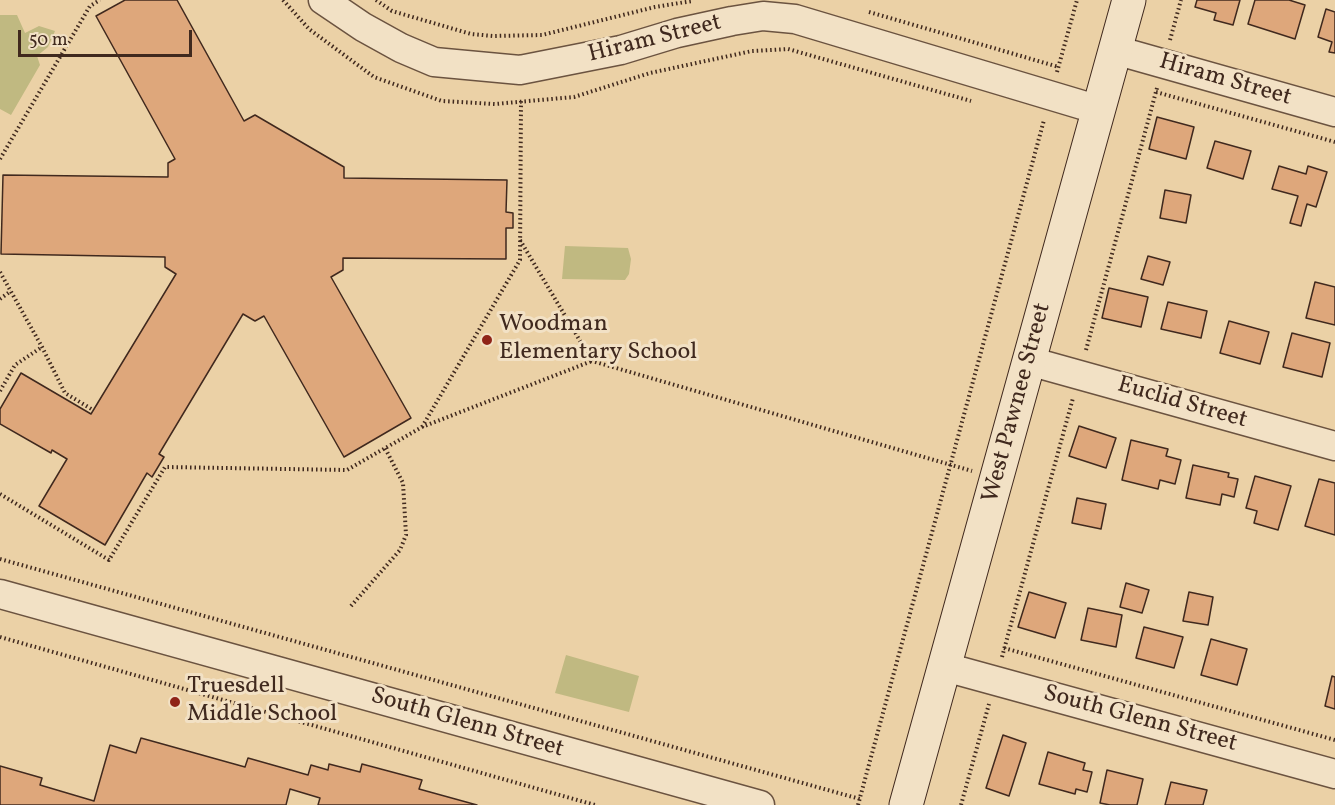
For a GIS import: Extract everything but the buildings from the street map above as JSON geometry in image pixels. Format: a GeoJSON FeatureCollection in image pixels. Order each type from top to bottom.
{"type":"FeatureCollection","features":[{"type":"Feature","properties":{"kind":"main road","name":"West Pawnee Street"},"geometry":{"type":"LineString","coordinates":[[906,805],[1129,0]]}},
{"type":"Feature","properties":{"kind":"street","name":"Hiram Street"},"geometry":{"type":"LineString","coordinates":[[323,0],[363,27],[401,48],[434,62],[520,70],[621,50],[699,28],[763,16],[795,19],[1099,110]]}},
{"type":"Feature","properties":{"kind":"street","name":"Hiram Street"},"geometry":{"type":"LineString","coordinates":[[1115,50],[1335,112]]}},
{"type":"Feature","properties":{"kind":"street","name":"Euclid Street"},"geometry":{"type":"LineString","coordinates":[[1029,361],[1335,446]]}},
{"type":"Feature","properties":{"kind":"street","name":"South Glenn Street"},"geometry":{"type":"LineString","coordinates":[[0,594],[760,805]]}},
{"type":"Feature","properties":{"kind":"street","name":"South Glenn Street"},"geometry":{"type":"LineString","coordinates":[[945,666],[1335,774]]}},
{"type":"Feature","properties":{"kind":"path"},"geometry":{"type":"LineString","coordinates":[[0,159],[90,6],[100,0]]}},
{"type":"Feature","properties":{"kind":"path"},"geometry":{"type":"LineString","coordinates":[[283,0],[309,29],[374,77],[442,101],[495,104],[574,97],[651,73],[752,51],[788,50],[977,103]]}},
{"type":"Feature","properties":{"kind":"path"},"geometry":{"type":"LineString","coordinates":[[376,0],[392,11],[471,34],[493,36],[542,35],[655,7],[698,0]]}},
{"type":"Feature","properties":{"kind":"path"},"geometry":{"type":"LineString","coordinates":[[858,805],[1077,0]]}},
{"type":"Feature","properties":{"kind":"path"},"geometry":{"type":"LineString","coordinates":[[961,805],[1181,0]]}},
{"type":"Feature","properties":{"kind":"path"},"geometry":{"type":"LineString","coordinates":[[864,10],[1059,67]]}},
{"type":"Feature","properties":{"kind":"path"},"geometry":{"type":"LineString","coordinates":[[422,427],[520,260],[520,70]]}},
{"type":"Feature","properties":{"kind":"path"},"geometry":{"type":"LineString","coordinates":[[1156,92],[1335,142]]}},
{"type":"Feature","properties":{"kind":"path"},"geometry":{"type":"LineString","coordinates":[[520,240],[592,361]]}},
{"type":"Feature","properties":{"kind":"path"},"geometry":{"type":"LineString","coordinates":[[0,272],[65,393],[93,410]]}},
{"type":"Feature","properties":{"kind":"path"},"geometry":{"type":"LineString","coordinates":[[0,299],[11,291]]}},
{"type":"Feature","properties":{"kind":"path"},"geometry":{"type":"LineString","coordinates":[[0,391],[15,365],[42,347]]}},
{"type":"Feature","properties":{"kind":"path"},"geometry":{"type":"LineString","coordinates":[[0,494],[109,560],[165,467],[346,470],[422,427],[592,361],[997,478]]}},
{"type":"Feature","properties":{"kind":"path"},"geometry":{"type":"LineString","coordinates":[[351,606],[400,550],[406,535],[404,483],[385,447]]}},
{"type":"Feature","properties":{"kind":"path"},"geometry":{"type":"LineString","coordinates":[[0,559],[860,799]]}},
{"type":"Feature","properties":{"kind":"path"},"geometry":{"type":"LineString","coordinates":[[0,636],[595,805]]}},
{"type":"Feature","properties":{"kind":"path"},"geometry":{"type":"LineString","coordinates":[[1004,648],[1335,740]]}},
{"type":"Feature","properties":{"kind":"shaded area"},"geometry":{"type":"Polygon","coordinates":[[[0,15],[17,15],[25,33],[39,26],[55,31],[48,47],[37,56],[40,65],[11,115],[0,109],[0,15]]]}},
{"type":"Feature","properties":{"kind":"shaded area"},"geometry":{"type":"Polygon","coordinates":[[[565,246],[628,248],[631,259],[629,274],[625,280],[562,279],[565,246]]]}},
{"type":"Feature","properties":{"kind":"shaded area"},"geometry":{"type":"Polygon","coordinates":[[[566,655],[639,676],[629,712],[555,693],[566,655]]]}},
{"type":"Feature","properties":{"kind":"place","name":"Woodman Elementary School"},"geometry":{"type":"Point","coordinates":[487,340]}},
{"type":"Feature","properties":{"kind":"place","name":"Truesdell Middle School"},"geometry":{"type":"Point","coordinates":[175,702]}}]}
